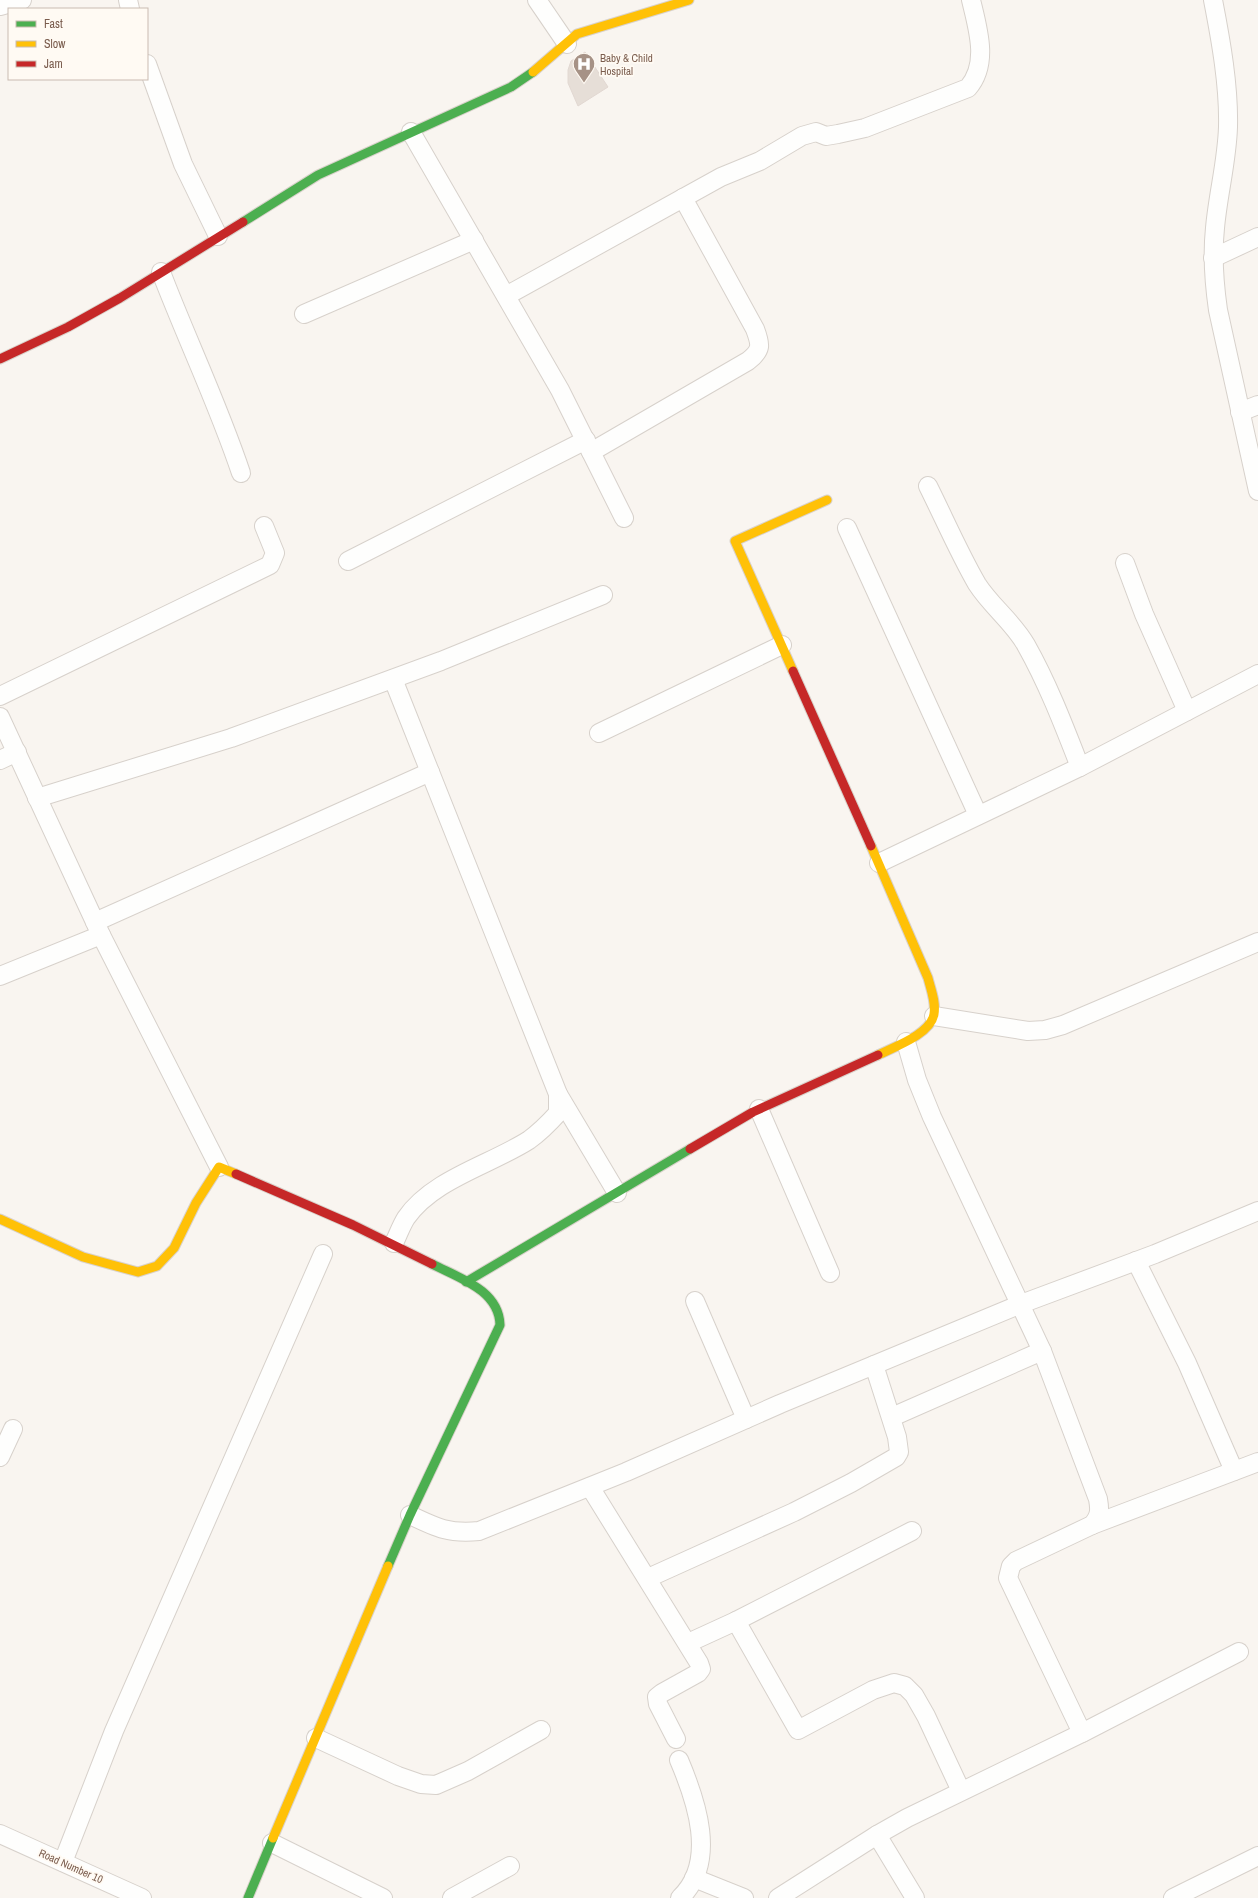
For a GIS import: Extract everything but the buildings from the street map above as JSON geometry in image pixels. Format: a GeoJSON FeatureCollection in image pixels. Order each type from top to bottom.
{"type":"FeatureCollection","features":[{"type":"Feature","properties":{"kind":"street"},"geometry":{"type":"LineString","coordinates":[[0,6],[22,0]]}},
{"type":"Feature","properties":{"kind":"street"},"geometry":{"type":"LineString","coordinates":[[537,0],[567,44]]}},
{"type":"Feature","properties":{"kind":"street"},"geometry":{"type":"LineString","coordinates":[[0,359],[68,327],[120,298],[318,175],[511,88],[567,44],[577,34],[690,0]]}},
{"type":"Feature","properties":{"kind":"street"},"geometry":{"type":"LineString","coordinates":[[506,296],[721,177],[760,161],[802,136],[816,132],[826,136],[865,128],[968,88],[974,80],[980,53],[979,32],[972,0]]}},
{"type":"Feature","properties":{"kind":"street"},"geometry":{"type":"LineString","coordinates":[[1213,0],[1222,59],[1228,127],[1215,227],[1213,258],[1218,310],[1258,491]]}},
{"type":"Feature","properties":{"kind":"street"},"geometry":{"type":"LineString","coordinates":[[148,67],[183,164],[218,236]]}},
{"type":"Feature","properties":{"kind":"street"},"geometry":{"type":"LineString","coordinates":[[411,132],[560,390],[624,518]]}},
{"type":"Feature","properties":{"kind":"street"},"geometry":{"type":"LineString","coordinates":[[348,560],[588,446],[748,361],[757,354],[760,343],[754,329],[683,198]]}},
{"type":"Feature","properties":{"kind":"street"},"geometry":{"type":"LineString","coordinates":[[1213,258],[1258,236]]}},
{"type":"Feature","properties":{"kind":"street"},"geometry":{"type":"LineString","coordinates":[[304,314],[474,240]]}},
{"type":"Feature","properties":{"kind":"street"},"geometry":{"type":"LineString","coordinates":[[161,272],[215,400],[241,473]]}},
{"type":"Feature","properties":{"kind":"street"},"geometry":{"type":"LineString","coordinates":[[1240,412],[1258,405]]}},
{"type":"Feature","properties":{"kind":"street"},"geometry":{"type":"LineString","coordinates":[[928,486],[977,583],[989,600],[1017,631],[1026,645],[1055,704],[1080,767]]}},
{"type":"Feature","properties":{"kind":"street"},"geometry":{"type":"LineString","coordinates":[[466,1282],[721,1130],[759,1109],[906,1042],[924,1030],[934,1016],[934,1000],[928,978],[879,863],[735,541],[827,500]]}},
{"type":"Feature","properties":{"kind":"street"},"geometry":{"type":"LineString","coordinates":[[0,696],[270,565],[275,553],[264,526]]}},
{"type":"Feature","properties":{"kind":"street"},"geometry":{"type":"LineString","coordinates":[[847,528],[978,814]]}},
{"type":"Feature","properties":{"kind":"street"},"geometry":{"type":"LineString","coordinates":[[1125,563],[1144,614],[1187,711]]}},
{"type":"Feature","properties":{"kind":"street"},"geometry":{"type":"LineString","coordinates":[[37,798],[231,738],[393,679],[603,595]]}},
{"type":"Feature","properties":{"kind":"street"},"geometry":{"type":"LineString","coordinates":[[599,733],[782,645]]}},
{"type":"Feature","properties":{"kind":"street"},"geometry":{"type":"LineString","coordinates":[[879,863],[978,814],[1080,767],[1258,674]]}},
{"type":"Feature","properties":{"kind":"street"},"geometry":{"type":"LineString","coordinates":[[393,679],[558,1094],[617,1192]]}},
{"type":"Feature","properties":{"kind":"street"},"geometry":{"type":"LineString","coordinates":[[0,717],[98,929],[219,1167],[346,1220],[394,1243],[466,1282],[485,1295],[495,1304],[500,1316],[500,1325],[410,1515],[248,1898]]}},
{"type":"Feature","properties":{"kind":"street"},"geometry":{"type":"LineString","coordinates":[[0,760],[17,752]]}},
{"type":"Feature","properties":{"kind":"street"},"geometry":{"type":"LineString","coordinates":[[0,976],[430,772]]}},
{"type":"Feature","properties":{"kind":"street"},"geometry":{"type":"LineString","coordinates":[[934,1016],[1001,1028],[1028,1031],[1045,1030],[1062,1025],[1258,942]]}},
{"type":"Feature","properties":{"kind":"street"},"geometry":{"type":"LineString","coordinates":[[906,1042],[917,1080],[932,1117],[1042,1351],[1098,1499],[1100,1510],[1098,1519],[1092,1525]]}},
{"type":"Feature","properties":{"kind":"street"},"geometry":{"type":"LineString","coordinates":[[394,1243],[406,1218],[418,1205],[445,1184],[528,1140],[545,1127],[558,1113],[558,1094]]}},
{"type":"Feature","properties":{"kind":"street"},"geometry":{"type":"LineString","coordinates":[[759,1109],[830,1273]]}},
{"type":"Feature","properties":{"kind":"street"},"geometry":{"type":"LineString","coordinates":[[0,1219],[83,1257],[138,1272],[157,1266],[174,1248],[196,1203],[219,1167]]}},
{"type":"Feature","properties":{"kind":"street"},"geometry":{"type":"LineString","coordinates":[[410,1515],[435,1527],[459,1533],[480,1531],[590,1487],[746,1419],[1021,1304],[1206,1234],[1258,1211]]}},
{"type":"Feature","properties":{"kind":"street"},"geometry":{"type":"LineString","coordinates":[[63,1862],[114,1731],[323,1254]]}},
{"type":"Feature","properties":{"kind":"street"},"geometry":{"type":"LineString","coordinates":[[1136,1261],[1187,1363],[1234,1471]]}},
{"type":"Feature","properties":{"kind":"street"},"geometry":{"type":"LineString","coordinates":[[695,1301],[746,1419]]}},
{"type":"Feature","properties":{"kind":"street"},"geometry":{"type":"LineString","coordinates":[[892,1417],[1042,1351]]}},
{"type":"Feature","properties":{"kind":"street"},"geometry":{"type":"LineString","coordinates":[[648,1578],[794,1512],[896,1457],[899,1452],[892,1417],[874,1365]]}},
{"type":"Feature","properties":{"kind":"street"},"geometry":{"type":"LineString","coordinates":[[0,1457],[13,1429]]}},
{"type":"Feature","properties":{"kind":"street"},"geometry":{"type":"LineString","coordinates":[[1082,1733],[1008,1578],[1011,1566],[1016,1561],[1092,1525],[1258,1462]]}},
{"type":"Feature","properties":{"kind":"street"},"geometry":{"type":"LineString","coordinates":[[590,1487],[648,1578],[699,1663],[701,1669],[698,1673],[657,1697],[658,1704],[676,1739]]}},
{"type":"Feature","properties":{"kind":"street"},"geometry":{"type":"LineString","coordinates":[[688,1643],[736,1621],[912,1531]]}},
{"type":"Feature","properties":{"kind":"street"},"geometry":{"type":"LineString","coordinates":[[736,1621],[798,1730],[874,1690],[894,1683],[905,1686],[914,1695],[926,1716],[961,1791]]}},
{"type":"Feature","properties":{"kind":"street"},"geometry":{"type":"LineString","coordinates":[[778,1898],[877,1835],[961,1791],[1082,1733],[1238,1652]]}},
{"type":"Feature","properties":{"kind":"street"},"geometry":{"type":"LineString","coordinates":[[316,1738],[398,1776],[421,1784],[436,1785],[468,1771],[541,1730]]}},
{"type":"Feature","properties":{"kind":"street"},"geometry":{"type":"LineString","coordinates":[[679,1760],[690,1786],[702,1835],[700,1857],[694,1878],[685,1894],[680,1898]]}},
{"type":"Feature","properties":{"kind":"street","name":"Road Number 10"},"geometry":{"type":"LineString","coordinates":[[0,1834],[142,1898]]}},
{"type":"Feature","properties":{"kind":"street"},"geometry":{"type":"LineString","coordinates":[[877,1835],[914,1898]]}},
{"type":"Feature","properties":{"kind":"street"},"geometry":{"type":"LineString","coordinates":[[272,1843],[383,1898]]}},
{"type":"Feature","properties":{"kind":"street"},"geometry":{"type":"LineString","coordinates":[[1173,1898],[1258,1856]]}},
{"type":"Feature","properties":{"kind":"street"},"geometry":{"type":"LineString","coordinates":[[452,1898],[510,1866]]}},
{"type":"Feature","properties":{"kind":"street"},"geometry":{"type":"LineString","coordinates":[[694,1878],[744,1898]]}},
{"type":"Feature","properties":{"kind":"traffic: fast"},"geometry":{"type":"LineString","coordinates":[[243,222],[318,175],[511,87],[533,72]]}},
{"type":"Feature","properties":{"kind":"traffic: fast"},"geometry":{"type":"LineString","coordinates":[[466,1282],[690,1149]]}},
{"type":"Feature","properties":{"kind":"traffic: fast"},"geometry":{"type":"LineString","coordinates":[[388,1566],[410,1515],[500,1325],[498,1313],[493,1303],[485,1294],[465,1280],[432,1264]]}},
{"type":"Feature","properties":{"kind":"traffic: fast"},"geometry":{"type":"LineString","coordinates":[[248,1898],[273,1838]]}},
{"type":"Feature","properties":{"kind":"traffic: slow"},"geometry":{"type":"LineString","coordinates":[[533,72],[577,34],[689,0]]}},
{"type":"Feature","properties":{"kind":"traffic: slow"},"geometry":{"type":"LineString","coordinates":[[793,671],[735,541],[827,500]]}},
{"type":"Feature","properties":{"kind":"traffic: slow"},"geometry":{"type":"LineString","coordinates":[[871,846],[928,978],[934,1005],[934,1014],[926,1028],[911,1039],[878,1055]]}},
{"type":"Feature","properties":{"kind":"traffic: slow"},"geometry":{"type":"LineString","coordinates":[[0,1219],[83,1257],[138,1272],[157,1266],[174,1248],[196,1203],[219,1167],[236,1174]]}},
{"type":"Feature","properties":{"kind":"traffic: slow"},"geometry":{"type":"LineString","coordinates":[[273,1838],[388,1566]]}},
{"type":"Feature","properties":{"kind":"traffic: jam"},"geometry":{"type":"LineString","coordinates":[[0,359],[68,327],[120,298],[243,222]]}},
{"type":"Feature","properties":{"kind":"traffic: jam"},"geometry":{"type":"LineString","coordinates":[[793,671],[871,846]]}},
{"type":"Feature","properties":{"kind":"traffic: jam"},"geometry":{"type":"LineString","coordinates":[[690,1149],[753,1112],[878,1055]]}},
{"type":"Feature","properties":{"kind":"traffic: jam"},"geometry":{"type":"LineString","coordinates":[[236,1174],[353,1225],[432,1264]]}},
{"type":"Feature","properties":{"kind":"place","name":"Baby & Child Hospital"},"geometry":{"type":"Point","coordinates":[584,84]}}]}
